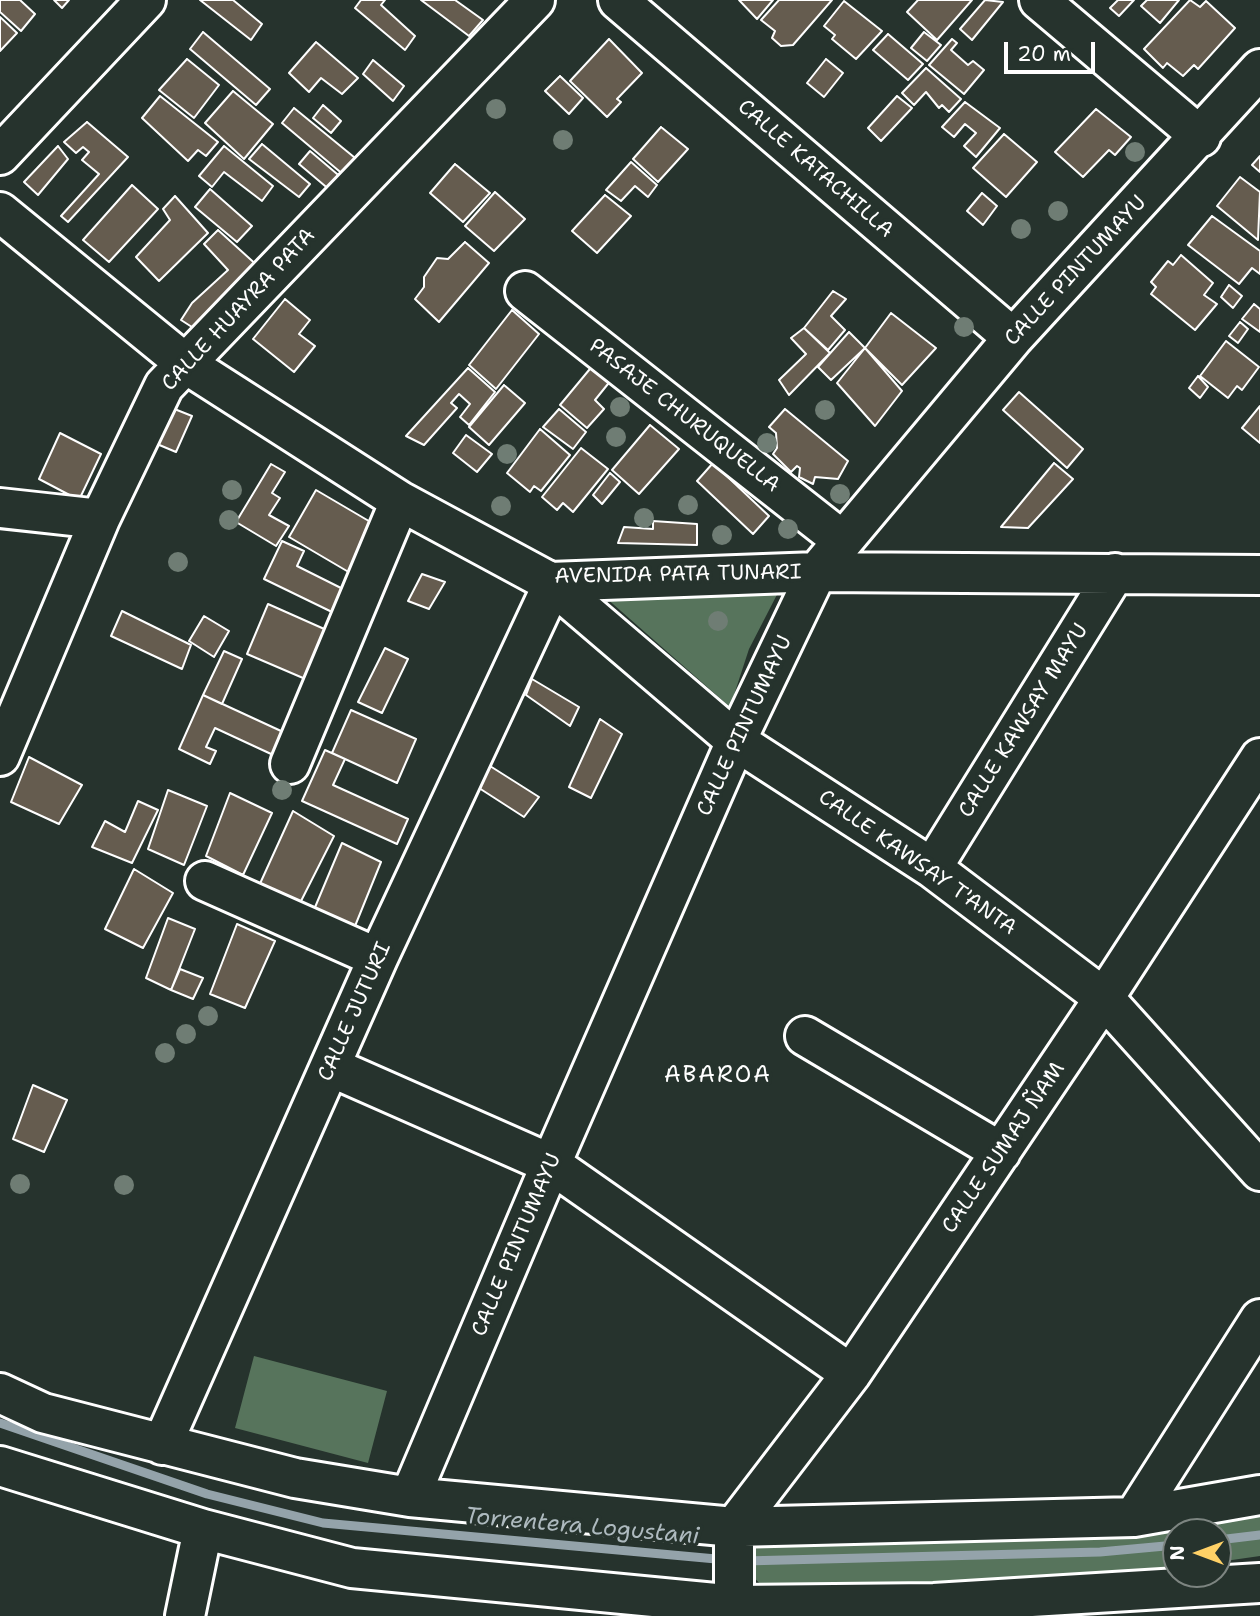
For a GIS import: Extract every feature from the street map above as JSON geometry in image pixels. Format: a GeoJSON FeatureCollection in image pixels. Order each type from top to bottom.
{"type":"FeatureCollection","features":[{"type":"Feature","properties":{"kind":"street"},"geometry":{"type":"LineString","coordinates":[[0,155],[146,0]]}},
{"type":"Feature","properties":{"kind":"street","name":"CALLE HUAYRA PATA"},"geometry":{"type":"LineString","coordinates":[[0,756],[100,519],[164,386],[535,0]]}},
{"type":"Feature","properties":{"kind":"street","name":"CALLE KATACHILLA"},"geometry":{"type":"LineString","coordinates":[[618,0],[1013,338]]}},
{"type":"Feature","properties":{"kind":"street"},"geometry":{"type":"LineString","coordinates":[[1039,0],[1201,137]]}},
{"type":"Feature","properties":{"kind":"street","name":"CALLE PINTUMAYU"},"geometry":{"type":"LineString","coordinates":[[410,1497],[551,1164],[736,741],[817,572],[1013,338],[1201,137],[1260,69]]}},
{"type":"Feature","properties":{"kind":"street","name":"AVENIDA PATA TUNARI"},"geometry":{"type":"LineString","coordinates":[[0,212],[186,364],[400,501],[550,582],[817,572],[1260,575]]}},
{"type":"Feature","properties":{"kind":"street","name":"PASAJE CHURUQUELLA"},"geometry":{"type":"LineString","coordinates":[[524,291],[843,541]]}},
{"type":"Feature","properties":{"kind":"street"},"geometry":{"type":"LineString","coordinates":[[290,764],[400,501]]}},
{"type":"Feature","properties":{"kind":"street"},"geometry":{"type":"LineString","coordinates":[[0,508],[100,519]]}},
{"type":"Feature","properties":{"kind":"street","name":"CALLE KAWSAY MAYU"},"geometry":{"type":"LineString","coordinates":[[932,868],[1115,573]]}},
{"type":"Feature","properties":{"kind":"street","name":"CALLE KAWSAY T'ANTA"},"geometry":{"type":"LineString","coordinates":[[550,582],[736,741],[932,868],[1104,998],[1260,1171]]}},
{"type":"Feature","properties":{"kind":"street","name":"CALLE JUTURI"},"geometry":{"type":"LineString","coordinates":[[162,1445],[378,958],[551,588],[550,582]]}},
{"type":"Feature","properties":{"kind":"street","name":"CALLE SUMAJ ÑAM"},"geometry":{"type":"LineString","coordinates":[[734,1573],[851,1374],[1104,998],[1260,758]]}},
{"type":"Feature","properties":{"kind":"street"},"geometry":{"type":"LineString","coordinates":[[205,881],[378,958]]}},
{"type":"Feature","properties":{"kind":"street"},"geometry":{"type":"LineString","coordinates":[[805,1036],[1001,1152]]}},
{"type":"Feature","properties":{"kind":"street"},"geometry":{"type":"LineString","coordinates":[[331,1067],[551,1164],[851,1374]]}},
{"type":"Feature","properties":{"kind":"street"},"geometry":{"type":"LineString","coordinates":[[1134,1517],[1260,1319]]}},
{"type":"Feature","properties":{"kind":"street"},"geometry":{"type":"LineString","coordinates":[[0,1392],[43,1413],[295,1478],[410,1497],[734,1573],[934,1603],[1260,1583]]}},
{"type":"Feature","properties":{"kind":"street"},"geometry":{"type":"LineString","coordinates":[[0,1466],[203,1529],[352,1568],[734,1573],[1134,1517],[1260,1495]]}},
{"type":"Feature","properties":{"kind":"street"},"geometry":{"type":"LineString","coordinates":[[185,1616],[203,1529]]}},
{"type":"Feature","properties":{"kind":"green space"},"geometry":{"type":"Polygon","coordinates":[[[784,581],[749,649],[730,707],[605,597],[784,581]]]}},
{"type":"Feature","properties":{"kind":"green space"},"geometry":{"type":"Polygon","coordinates":[[[254,1356],[387,1391],[368,1463],[235,1428],[254,1356]]]}},
{"type":"Feature","properties":{"kind":"green space"},"geometry":{"type":"Polygon","coordinates":[[[1260,1509],[1260,1556],[1232,1560],[1232,1518],[1162,1518],[1162,1570],[1123,1575],[806,1588],[760,1584],[750,1573],[750,1551],[758,1537],[1260,1509]]]}},
{"type":"Feature","properties":{"kind":"building"},"geometry":{"type":"Polygon","coordinates":[[[0,0],[20,0],[35,14],[21,31],[0,12],[0,0]]]}},
{"type":"Feature","properties":{"kind":"building"},"geometry":{"type":"Polygon","coordinates":[[[54,0],[69,0],[62,8],[54,0]]]}},
{"type":"Feature","properties":{"kind":"building"},"geometry":{"type":"Polygon","coordinates":[[[200,0],[233,0],[262,24],[251,40],[200,0]]]}},
{"type":"Feature","properties":{"kind":"building"},"geometry":{"type":"Polygon","coordinates":[[[361,0],[385,0],[381,5],[415,36],[405,50],[355,8],[361,0]]]}},
{"type":"Feature","properties":{"kind":"building"},"geometry":{"type":"Polygon","coordinates":[[[421,0],[455,0],[483,20],[469,36],[421,0]]]}},
{"type":"Feature","properties":{"kind":"building"},"geometry":{"type":"Polygon","coordinates":[[[739,0],[773,0],[757,19],[739,0]]]}},
{"type":"Feature","properties":{"kind":"building"},"geometry":{"type":"Polygon","coordinates":[[[779,0],[832,0],[793,45],[781,46],[772,38],[775,31],[761,20],[779,0]]]}},
{"type":"Feature","properties":{"kind":"building"},"geometry":{"type":"Polygon","coordinates":[[[918,0],[972,0],[937,40],[907,12],[918,0]]]}},
{"type":"Feature","properties":{"kind":"building"},"geometry":{"type":"Polygon","coordinates":[[[985,0],[1003,2],[972,40],[960,29],[985,0]]]}},
{"type":"Feature","properties":{"kind":"building"},"geometry":{"type":"Polygon","coordinates":[[[1118,0],[1134,0],[1119,16],[1110,8],[1118,0]]]}},
{"type":"Feature","properties":{"kind":"building"},"geometry":{"type":"Polygon","coordinates":[[[1147,0],[1179,0],[1160,23],[1141,6],[1147,0]]]}},
{"type":"Feature","properties":{"kind":"building"},"geometry":{"type":"Polygon","coordinates":[[[1190,0],[1200,7],[1206,1],[1235,28],[1198,69],[1194,65],[1183,76],[1167,63],[1163,68],[1144,49],[1190,0]]]}},
{"type":"Feature","properties":{"kind":"building"},"geometry":{"type":"Polygon","coordinates":[[[844,1],[882,31],[856,59],[832,39],[835,35],[824,26],[844,1]]]}},
{"type":"Feature","properties":{"kind":"building"},"geometry":{"type":"Polygon","coordinates":[[[0,17],[17,33],[0,51],[0,17]]]}},
{"type":"Feature","properties":{"kind":"building"},"geometry":{"type":"Polygon","coordinates":[[[203,32],[270,89],[256,105],[190,49],[203,32]]]}},
{"type":"Feature","properties":{"kind":"building"},"geometry":{"type":"Polygon","coordinates":[[[924,32],[941,45],[927,61],[911,48],[924,32]]]}},
{"type":"Feature","properties":{"kind":"building"},"geometry":{"type":"Polygon","coordinates":[[[888,34],[923,64],[908,80],[873,50],[888,34]]]}},
{"type":"Feature","properties":{"kind":"building"},"geometry":{"type":"Polygon","coordinates":[[[609,39],[642,73],[617,99],[621,102],[607,117],[570,81],[609,39]]]}},
{"type":"Feature","properties":{"kind":"building"},"geometry":{"type":"Polygon","coordinates":[[[952,39],[957,43],[951,50],[968,65],[973,61],[984,70],[964,94],[929,65],[952,39]]]}},
{"type":"Feature","properties":{"kind":"building"},"geometry":{"type":"Polygon","coordinates":[[[316,42],[358,78],[342,94],[321,78],[309,92],[289,73],[316,42]]]}},
{"type":"Feature","properties":{"kind":"building"},"geometry":{"type":"Polygon","coordinates":[[[187,59],[219,85],[194,118],[159,90],[187,59]]]}},
{"type":"Feature","properties":{"kind":"building"},"geometry":{"type":"Polygon","coordinates":[[[826,59],[843,73],[824,97],[807,83],[826,59]]]}},
{"type":"Feature","properties":{"kind":"building"},"geometry":{"type":"Polygon","coordinates":[[[373,60],[404,86],[393,101],[363,74],[373,60]]]}},
{"type":"Feature","properties":{"kind":"building"},"geometry":{"type":"Polygon","coordinates":[[[926,68],[961,99],[949,112],[942,105],[939,108],[926,92],[914,105],[902,93],[926,68]]]}},
{"type":"Feature","properties":{"kind":"building"},"geometry":{"type":"Polygon","coordinates":[[[560,76],[583,98],[569,114],[545,91],[560,76]]]}},
{"type":"Feature","properties":{"kind":"building"},"geometry":{"type":"Polygon","coordinates":[[[233,91],[273,124],[244,159],[205,123],[233,91]]]}},
{"type":"Feature","properties":{"kind":"building"},"geometry":{"type":"Polygon","coordinates":[[[160,96],[218,142],[206,156],[198,150],[188,161],[142,118],[160,96]]]}},
{"type":"Feature","properties":{"kind":"building"},"geometry":{"type":"Polygon","coordinates":[[[897,96],[912,108],[881,141],[868,128],[897,96]]]}},
{"type":"Feature","properties":{"kind":"building"},"geometry":{"type":"Polygon","coordinates":[[[965,102],[1000,128],[976,157],[964,146],[976,133],[965,124],[954,137],[942,127],[965,102]]]}},
{"type":"Feature","properties":{"kind":"building"},"geometry":{"type":"Polygon","coordinates":[[[323,105],[341,121],[331,133],[313,118],[323,105]]]}},
{"type":"Feature","properties":{"kind":"building"},"geometry":{"type":"Polygon","coordinates":[[[294,108],[360,162],[345,176],[282,123],[294,108]]]}},
{"type":"Feature","properties":{"kind":"building"},"geometry":{"type":"Polygon","coordinates":[[[1096,109],[1131,137],[1115,155],[1109,150],[1083,177],[1055,152],[1096,109]]]}},
{"type":"Feature","properties":{"kind":"building"},"geometry":{"type":"Polygon","coordinates":[[[87,122],[128,157],[68,222],[61,216],[99,174],[82,160],[89,152],[83,147],[76,153],[64,142],[87,122]]]}},
{"type":"Feature","properties":{"kind":"building"},"geometry":{"type":"Polygon","coordinates":[[[661,127],[688,149],[658,182],[633,159],[661,127]]]}},
{"type":"Feature","properties":{"kind":"building"},"geometry":{"type":"Polygon","coordinates":[[[1004,134],[1037,162],[1006,197],[973,168],[1004,134]]]}},
{"type":"Feature","properties":{"kind":"building"},"geometry":{"type":"Polygon","coordinates":[[[262,144],[310,184],[299,197],[249,159],[262,144]]]}},
{"type":"Feature","properties":{"kind":"building"},"geometry":{"type":"Polygon","coordinates":[[[58,146],[68,159],[38,195],[24,182],[58,146]]]}},
{"type":"Feature","properties":{"kind":"building"},"geometry":{"type":"Polygon","coordinates":[[[224,146],[273,186],[262,201],[224,172],[212,187],[199,176],[224,146]]]}},
{"type":"Feature","properties":{"kind":"building"},"geometry":{"type":"Polygon","coordinates":[[[310,151],[343,179],[331,191],[299,164],[310,151]]]}},
{"type":"Feature","properties":{"kind":"building"},"geometry":{"type":"Polygon","coordinates":[[[1260,156],[1260,172],[1252,165],[1260,156]]]}},
{"type":"Feature","properties":{"kind":"building"},"geometry":{"type":"Polygon","coordinates":[[[631,162],[657,185],[648,197],[635,186],[621,201],[606,190],[631,162]]]}},
{"type":"Feature","properties":{"kind":"building"},"geometry":{"type":"Polygon","coordinates":[[[455,164],[490,193],[463,222],[430,193],[455,164]]]}},
{"type":"Feature","properties":{"kind":"building"},"geometry":{"type":"Polygon","coordinates":[[[1240,177],[1260,192],[1258,240],[1217,206],[1240,177]]]}},
{"type":"Feature","properties":{"kind":"building"},"geometry":{"type":"Polygon","coordinates":[[[132,185],[158,209],[109,262],[83,240],[132,185]]]}},
{"type":"Feature","properties":{"kind":"building"},"geometry":{"type":"Polygon","coordinates":[[[210,189],[252,226],[237,242],[195,207],[210,189]]]}},
{"type":"Feature","properties":{"kind":"building"},"geometry":{"type":"Polygon","coordinates":[[[495,192],[525,219],[494,251],[465,226],[495,192]]]}},
{"type":"Feature","properties":{"kind":"building"},"geometry":{"type":"Polygon","coordinates":[[[982,193],[997,206],[983,225],[967,211],[982,193]]]}},
{"type":"Feature","properties":{"kind":"building"},"geometry":{"type":"Polygon","coordinates":[[[605,195],[631,216],[597,253],[572,231],[605,195]]]}},
{"type":"Feature","properties":{"kind":"building"},"geometry":{"type":"Polygon","coordinates":[[[175,196],[208,233],[159,281],[136,257],[170,220],[163,209],[175,196]]]}},
{"type":"Feature","properties":{"kind":"building"},"geometry":{"type":"Polygon","coordinates":[[[1212,216],[1260,251],[1260,274],[1252,268],[1239,284],[1188,245],[1212,216]]]}},
{"type":"Feature","properties":{"kind":"building"},"geometry":{"type":"Polygon","coordinates":[[[218,230],[260,268],[195,329],[181,320],[192,303],[228,270],[204,244],[218,230]]]}},
{"type":"Feature","properties":{"kind":"building"},"geometry":{"type":"Polygon","coordinates":[[[465,242],[489,263],[439,322],[415,299],[424,287],[424,277],[437,258],[448,259],[465,242]]]}},
{"type":"Feature","properties":{"kind":"building"},"geometry":{"type":"Polygon","coordinates":[[[1181,255],[1213,283],[1204,295],[1217,304],[1195,330],[1151,294],[1156,287],[1151,282],[1168,261],[1173,265],[1181,255]]]}},
{"type":"Feature","properties":{"kind":"building"},"geometry":{"type":"Polygon","coordinates":[[[1229,285],[1242,296],[1233,308],[1221,297],[1229,285]]]}},
{"type":"Feature","properties":{"kind":"building"},"geometry":{"type":"Polygon","coordinates":[[[833,291],[846,299],[831,316],[845,330],[828,350],[804,328],[833,291]]]}},
{"type":"Feature","properties":{"kind":"building"},"geometry":{"type":"Polygon","coordinates":[[[285,299],[310,320],[299,334],[315,346],[294,372],[253,339],[285,299]]]}},
{"type":"Feature","properties":{"kind":"building"},"geometry":{"type":"Polygon","coordinates":[[[1254,304],[1260,309],[1260,332],[1242,319],[1254,304]]]}},
{"type":"Feature","properties":{"kind":"building"},"geometry":{"type":"Polygon","coordinates":[[[512,310],[539,334],[496,389],[469,365],[512,310]]]}},
{"type":"Feature","properties":{"kind":"building"},"geometry":{"type":"Polygon","coordinates":[[[891,313],[936,348],[902,385],[865,348],[891,313]]]}},
{"type":"Feature","properties":{"kind":"building"},"geometry":{"type":"Polygon","coordinates":[[[1240,322],[1248,329],[1238,343],[1229,336],[1240,322]]]}},
{"type":"Feature","properties":{"kind":"building"},"geometry":{"type":"Polygon","coordinates":[[[804,328],[830,353],[789,395],[779,380],[806,354],[791,338],[804,328]]]}},
{"type":"Feature","properties":{"kind":"building"},"geometry":{"type":"Polygon","coordinates":[[[849,332],[865,348],[831,380],[818,367],[849,332]]]}},
{"type":"Feature","properties":{"kind":"building"},"geometry":{"type":"Polygon","coordinates":[[[1226,341],[1259,367],[1242,390],[1237,386],[1228,398],[1200,376],[1226,341]]]}},
{"type":"Feature","properties":{"kind":"building"},"geometry":{"type":"Polygon","coordinates":[[[865,348],[902,391],[875,426],[837,383],[865,348]]]}},
{"type":"Feature","properties":{"kind":"building"},"geometry":{"type":"Polygon","coordinates":[[[599,358],[616,374],[595,400],[604,409],[587,428],[560,405],[599,358]]]}},
{"type":"Feature","properties":{"kind":"building"},"geometry":{"type":"Polygon","coordinates":[[[468,368],[495,392],[469,425],[460,417],[470,404],[459,394],[451,403],[457,408],[424,445],[406,436],[468,368]]]}},
{"type":"Feature","properties":{"kind":"building"},"geometry":{"type":"Polygon","coordinates":[[[1198,376],[1208,387],[1200,398],[1189,388],[1198,376]]]}},
{"type":"Feature","properties":{"kind":"building"},"geometry":{"type":"Polygon","coordinates":[[[504,385],[525,403],[489,445],[469,427],[504,385]]]}},
{"type":"Feature","properties":{"kind":"building"},"geometry":{"type":"Polygon","coordinates":[[[1019,392],[1083,449],[1067,468],[1003,410],[1019,392]]]}},
{"type":"Feature","properties":{"kind":"building"},"geometry":{"type":"Polygon","coordinates":[[[1260,406],[1260,443],[1242,428],[1260,406]]]}},
{"type":"Feature","properties":{"kind":"building"},"geometry":{"type":"Polygon","coordinates":[[[172,408],[192,416],[176,452],[157,444],[172,408]]]}},
{"type":"Feature","properties":{"kind":"building"},"geometry":{"type":"Polygon","coordinates":[[[559,409],[586,432],[573,449],[543,427],[559,409]]]}},
{"type":"Feature","properties":{"kind":"building"},"geometry":{"type":"Polygon","coordinates":[[[785,409],[848,461],[838,479],[815,477],[813,484],[799,477],[800,468],[797,466],[791,472],[773,454],[777,448],[776,433],[769,427],[785,409]]]}},
{"type":"Feature","properties":{"kind":"building"},"geometry":{"type":"Polygon","coordinates":[[[650,425],[679,449],[639,494],[612,470],[650,425]]]}},
{"type":"Feature","properties":{"kind":"building"},"geometry":{"type":"Polygon","coordinates":[[[540,429],[570,455],[541,491],[534,486],[530,492],[507,473],[540,429]]]}},
{"type":"Feature","properties":{"kind":"building"},"geometry":{"type":"Polygon","coordinates":[[[60,433],[101,454],[79,500],[39,479],[60,433]]]}},
{"type":"Feature","properties":{"kind":"building"},"geometry":{"type":"Polygon","coordinates":[[[466,435],[492,454],[477,472],[453,453],[466,435]]]}},
{"type":"Feature","properties":{"kind":"building"},"geometry":{"type":"Polygon","coordinates":[[[581,448],[608,469],[573,512],[563,503],[557,510],[542,497],[581,448]]]}},
{"type":"Feature","properties":{"kind":"building"},"geometry":{"type":"Polygon","coordinates":[[[713,463],[769,516],[753,534],[697,481],[713,463]]]}},
{"type":"Feature","properties":{"kind":"building"},"geometry":{"type":"Polygon","coordinates":[[[1054,463],[1073,479],[1028,528],[1001,527],[1054,463]]]}},
{"type":"Feature","properties":{"kind":"building"},"geometry":{"type":"Polygon","coordinates":[[[271,464],[285,472],[272,493],[280,498],[269,515],[289,526],[276,546],[236,522],[271,464]]]}},
{"type":"Feature","properties":{"kind":"building"},"geometry":{"type":"Polygon","coordinates":[[[610,473],[620,482],[602,504],[593,495],[610,473]]]}},
{"type":"Feature","properties":{"kind":"building"},"geometry":{"type":"Polygon","coordinates":[[[316,490],[379,527],[352,574],[289,537],[316,490]]]}},
{"type":"Feature","properties":{"kind":"building"},"geometry":{"type":"Polygon","coordinates":[[[653,521],[697,524],[697,545],[618,543],[624,527],[653,529],[653,521]]]}},
{"type":"Feature","properties":{"kind":"building"},"geometry":{"type":"Polygon","coordinates":[[[282,541],[304,551],[297,566],[343,589],[332,612],[264,579],[282,541]]]}},
{"type":"Feature","properties":{"kind":"building"},"geometry":{"type":"Polygon","coordinates":[[[422,574],[445,582],[429,609],[408,601],[422,574]]]}},
{"type":"Feature","properties":{"kind":"building"},"geometry":{"type":"Polygon","coordinates":[[[268,604],[331,632],[310,681],[247,654],[268,604]]]}},
{"type":"Feature","properties":{"kind":"building"},"geometry":{"type":"Polygon","coordinates":[[[122,611],[191,645],[182,669],[111,636],[122,611]]]}},
{"type":"Feature","properties":{"kind":"building"},"geometry":{"type":"Polygon","coordinates":[[[204,616],[229,631],[214,657],[189,641],[204,616]]]}},
{"type":"Feature","properties":{"kind":"building"},"geometry":{"type":"Polygon","coordinates":[[[385,648],[408,659],[382,713],[358,702],[385,648]]]}},
{"type":"Feature","properties":{"kind":"building"},"geometry":{"type":"Polygon","coordinates":[[[224,651],[242,659],[222,704],[203,695],[224,651]]]}},
{"type":"Feature","properties":{"kind":"building"},"geometry":{"type":"Polygon","coordinates":[[[532,679],[579,707],[570,726],[526,695],[532,679]]]}},
{"type":"Feature","properties":{"kind":"building"},"geometry":{"type":"Polygon","coordinates":[[[203,695],[294,737],[284,760],[215,728],[206,747],[216,751],[210,764],[179,749],[203,695]]]}},
{"type":"Feature","properties":{"kind":"building"},"geometry":{"type":"Polygon","coordinates":[[[351,710],[416,739],[397,783],[332,753],[351,710]]]}},
{"type":"Feature","properties":{"kind":"building"},"geometry":{"type":"Polygon","coordinates":[[[600,719],[622,734],[591,798],[569,787],[600,719]]]}},
{"type":"Feature","properties":{"kind":"building"},"geometry":{"type":"Polygon","coordinates":[[[325,750],[345,759],[333,785],[408,819],[397,844],[302,801],[325,750]]]}},
{"type":"Feature","properties":{"kind":"building"},"geometry":{"type":"Polygon","coordinates":[[[29,757],[82,785],[59,824],[11,802],[29,757]]]}},
{"type":"Feature","properties":{"kind":"building"},"geometry":{"type":"Polygon","coordinates":[[[490,766],[539,797],[524,817],[479,788],[490,766]]]}},
{"type":"Feature","properties":{"kind":"building"},"geometry":{"type":"Polygon","coordinates":[[[168,790],[207,806],[184,865],[148,849],[168,790]]]}},
{"type":"Feature","properties":{"kind":"building"},"geometry":{"type":"Polygon","coordinates":[[[230,793],[272,813],[243,875],[206,856],[230,793]]]}},
{"type":"Feature","properties":{"kind":"building"},"geometry":{"type":"Polygon","coordinates":[[[138,801],[158,810],[132,863],[92,847],[105,821],[125,832],[138,801]]]}},
{"type":"Feature","properties":{"kind":"building"},"geometry":{"type":"Polygon","coordinates":[[[293,811],[334,836],[298,907],[258,888],[293,811]]]}},
{"type":"Feature","properties":{"kind":"building"},"geometry":{"type":"Polygon","coordinates":[[[342,843],[381,862],[353,931],[313,912],[342,843]]]}},
{"type":"Feature","properties":{"kind":"building"},"geometry":{"type":"Polygon","coordinates":[[[134,869],[173,893],[143,948],[105,929],[134,869]]]}},
{"type":"Feature","properties":{"kind":"building"},"geometry":{"type":"Polygon","coordinates":[[[168,918],[195,929],[171,990],[146,978],[168,918]]]}},
{"type":"Feature","properties":{"kind":"building"},"geometry":{"type":"Polygon","coordinates":[[[237,924],[275,941],[245,1008],[210,994],[237,924]]]}},
{"type":"Feature","properties":{"kind":"building"},"geometry":{"type":"Polygon","coordinates":[[[180,969],[203,978],[193,999],[171,990],[180,969]]]}},
{"type":"Feature","properties":{"kind":"building"},"geometry":{"type":"Polygon","coordinates":[[[33,1085],[67,1100],[44,1152],[13,1139],[33,1085]]]}},
{"type":"Feature","properties":{"kind":"waterway","name":"Torrentera Logustani"},"geometry":{"type":"LineString","coordinates":[[0,1423],[207,1494],[323,1523],[727,1560]]}},
{"type":"Feature","properties":{"kind":"waterway","name":"Torrentera Logustani"},"geometry":{"type":"LineString","coordinates":[[1232,1538],[1260,1535]]}},
{"type":"Feature","properties":{"kind":"waterway","name":"Torrentera Logustani"},"geometry":{"type":"LineString","coordinates":[[744,1561],[1100,1552],[1162,1546]]}},
{"type":"Feature","properties":{"kind":"district","name":"ABAROA"},"geometry":{"type":"Point","coordinates":[718,1076]}}]}
